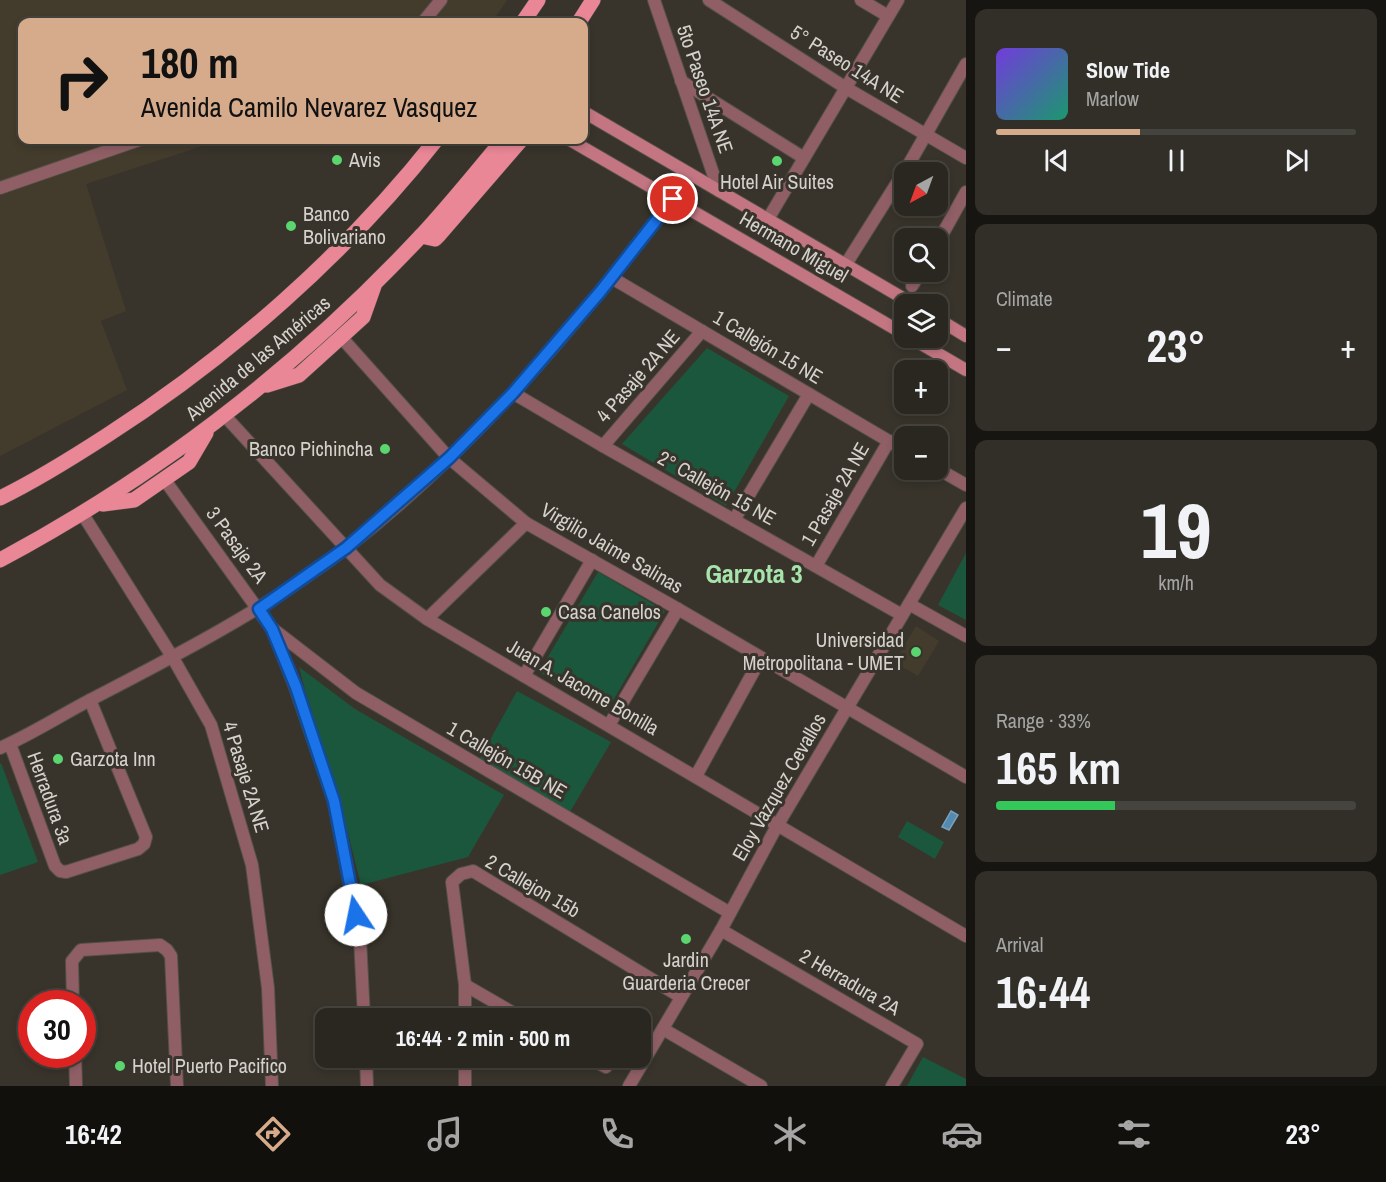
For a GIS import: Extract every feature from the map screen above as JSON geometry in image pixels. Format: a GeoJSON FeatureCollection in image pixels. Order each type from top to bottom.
{"type":"FeatureCollection","features":[{"type":"Feature","properties":{"kind":"main road"},"geometry":{"type":"LineString","coordinates":[[526,18],[538,0]]}},
{"type":"Feature","properties":{"kind":"main road"},"geometry":{"type":"LineString","coordinates":[[582,18],[593,0]]}},
{"type":"Feature","properties":{"kind":"main road","name":"Avenida de las Américas"},"geometry":{"type":"LineString","coordinates":[[0,498],[64,463],[125,424],[222,352],[292,292],[354,232],[387,198],[433,144]]}},
{"type":"Feature","properties":{"kind":"main road","name":"Avenida de las Américas"},"geometry":{"type":"LineString","coordinates":[[0,560],[97,505],[156,466],[261,387],[322,335],[375,283],[421,236],[500,144]]}},
{"type":"Feature","properties":{"kind":"main road"},"geometry":{"type":"LineString","coordinates":[[421,236],[435,238],[438,236],[518,144]]}},
{"type":"Feature","properties":{"kind":"main road"},"geometry":{"type":"LineString","coordinates":[[261,387],[299,375],[341,338],[363,317],[375,283]]}},
{"type":"Feature","properties":{"kind":"main road"},"geometry":{"type":"LineString","coordinates":[[97,505],[134,500],[189,462],[210,426]]}},
{"type":"Feature","properties":{"kind":"street"},"geometry":{"type":"LineString","coordinates":[[426,18],[441,0]]}},
{"type":"Feature","properties":{"kind":"street","name":"5to Paseo 14A NE"},"geometry":{"type":"LineString","coordinates":[[654,0],[719,191]]}},
{"type":"Feature","properties":{"kind":"street","name":"5° Paseo 14A NE"},"geometry":{"type":"LineString","coordinates":[[709,0],[846,88],[966,158]]}},
{"type":"Feature","properties":{"kind":"street"},"geometry":{"type":"LineString","coordinates":[[861,0],[888,16]]}},
{"type":"Feature","properties":{"kind":"street"},"geometry":{"type":"LineString","coordinates":[[768,219],[898,0]]}},
{"type":"Feature","properties":{"kind":"street"},"geometry":{"type":"LineString","coordinates":[[846,264],[926,135],[966,64]]}},
{"type":"Feature","properties":{"kind":"street"},"geometry":{"type":"LineString","coordinates":[[681,81],[804,158]]}},
{"type":"Feature","properties":{"kind":"street","name":"Hermano Miguel"},"geometry":{"type":"LineString","coordinates":[[588,114],[896,294]]}},
{"type":"Feature","properties":{"kind":"street"},"geometry":{"type":"LineString","coordinates":[[0,188],[127,144]]}},
{"type":"Feature","properties":{"kind":"street","name":"Hermano Miguel"},"geometry":{"type":"LineString","coordinates":[[577,144],[894,328]]}},
{"type":"Feature","properties":{"kind":"street"},"geometry":{"type":"LineString","coordinates":[[5,746],[173,658],[259,609],[346,548],[449,458],[513,393],[612,278],[673,199]]}},
{"type":"Feature","properties":{"kind":"street"},"geometry":{"type":"LineString","coordinates":[[946,228],[964,199]]}},
{"type":"Feature","properties":{"kind":"street","name":"1 Callejón 15 NE"},"geometry":{"type":"LineString","coordinates":[[612,278],[894,444]]}},
{"type":"Feature","properties":{"kind":"street"},"geometry":{"type":"LineString","coordinates":[[912,286],[915,282]]}},
{"type":"Feature","properties":{"kind":"street"},"geometry":{"type":"LineString","coordinates":[[948,325],[966,336]]}},
{"type":"Feature","properties":{"kind":"street","name":"4 Pasaje 2A NE"},"geometry":{"type":"LineString","coordinates":[[603,446],[702,331]]}},
{"type":"Feature","properties":{"kind":"street","name":"Virgilio Jaime Salinas"},"geometry":{"type":"LineString","coordinates":[[341,338],[449,458],[526,523],[966,777]]}},
{"type":"Feature","properties":{"kind":"street"},"geometry":{"type":"LineString","coordinates":[[928,348],[966,370]]}},
{"type":"Feature","properties":{"kind":"street","name":"2° Callejón 15 NE"},"geometry":{"type":"LineString","coordinates":[[513,393],[816,566],[906,610],[966,636]]}},
{"type":"Feature","properties":{"kind":"street"},"geometry":{"type":"LineString","coordinates":[[734,520],[809,394]]}},
{"type":"Feature","properties":{"kind":"street","name":"Juan A. Jacome Bonilla"},"geometry":{"type":"LineString","coordinates":[[225,416],[380,585],[427,619],[966,936]]}},
{"type":"Feature","properties":{"kind":"street","name":"1 Pasaje 2A NE"},"geometry":{"type":"LineString","coordinates":[[816,566],[889,441]]}},
{"type":"Feature","properties":{"kind":"street"},"geometry":{"type":"LineString","coordinates":[[948,475],[966,485]]}},
{"type":"Feature","properties":{"kind":"street","name":"3 Pasaje 2A"},"geometry":{"type":"LineString","coordinates":[[164,479],[272,629],[296,687],[334,801],[360,938],[364,1008]]}},
{"type":"Feature","properties":{"kind":"street","name":"Eloy Vazquez Cevallos"},"geometry":{"type":"LineString","coordinates":[[628,1086],[730,913],[777,826],[966,508]]}},
{"type":"Feature","properties":{"kind":"street","name":"4 Pasaje 2A NE"},"geometry":{"type":"LineString","coordinates":[[82,513],[173,658],[211,725],[252,865],[268,988],[272,1086]]}},
{"type":"Feature","properties":{"kind":"street"},"geometry":{"type":"LineString","coordinates":[[427,619],[526,523]]}},
{"type":"Feature","properties":{"kind":"street"},"geometry":{"type":"LineString","coordinates":[[524,676],[592,560]]}},
{"type":"Feature","properties":{"kind":"street"},"geometry":{"type":"LineString","coordinates":[[609,725],[678,609]]}},
{"type":"Feature","properties":{"kind":"street","name":"1 Callejón 15B NE"},"geometry":{"type":"LineString","coordinates":[[272,629],[356,693],[730,913]]}},
{"type":"Feature","properties":{"kind":"street"},"geometry":{"type":"LineString","coordinates":[[696,776],[761,658]]}},
{"type":"Feature","properties":{"kind":"street","name":"Herradura 3a"},"geometry":{"type":"LineString","coordinates":[[5,746],[55,866],[60,871],[66,872],[138,849],[144,844],[146,837],[90,700]]}},
{"type":"Feature","properties":{"kind":"street","name":"2 Callejon 15b"},"geometry":{"type":"LineString","coordinates":[[465,1008],[465,985],[452,882],[461,874],[473,871],[681,997]]}},
{"type":"Feature","properties":{"kind":"street","name":"2 Herradura 2A"},"geometry":{"type":"LineString","coordinates":[[720,930],[917,1044],[892,1086]]}},
{"type":"Feature","properties":{"kind":"street"},"geometry":{"type":"LineString","coordinates":[[73,990],[72,961],[81,950],[160,945],[167,950],[171,956],[177,1086]]}},
{"type":"Feature","properties":{"kind":"street"},"geometry":{"type":"LineString","coordinates":[[465,985],[505,1008]]}},
{"type":"Feature","properties":{"kind":"street"},"geometry":{"type":"LineString","coordinates":[[663,1029],[761,1086]]}},
{"type":"Feature","properties":{"kind":"street"},"geometry":{"type":"LineString","coordinates":[[75,1068],[76,1086]]}},
{"type":"Feature","properties":{"kind":"street"},"geometry":{"type":"LineString","coordinates":[[366,1068],[367,1086]]}},
{"type":"Feature","properties":{"kind":"street"},"geometry":{"type":"LineString","coordinates":[[465,1068],[465,1086]]}},
{"type":"Feature","properties":{"kind":"shaded area"},"geometry":{"type":"Polygon","coordinates":[[[0,0],[507,0],[495,18],[18,18],[18,144],[209,144],[86,184],[126,311],[101,321],[127,390],[0,456],[0,0]]]}},
{"type":"Feature","properties":{"kind":"shaded area","name":"Universidad Metropolitana - UMET"},"geometry":{"type":"Polygon","coordinates":[[[916,626],[939,641],[918,676],[894,662],[916,626]]]}},
{"type":"Feature","properties":{"kind":"green space"},"geometry":{"type":"Polygon","coordinates":[[[707,348],[789,396],[726,506],[622,444],[707,348]]]}},
{"type":"Feature","properties":{"kind":"green space"},"geometry":{"type":"Polygon","coordinates":[[[966,553],[966,620],[938,605],[966,553]]]}},
{"type":"Feature","properties":{"kind":"green space"},"geometry":{"type":"Polygon","coordinates":[[[598,572],[665,611],[607,711],[539,672],[598,572]]]}},
{"type":"Feature","properties":{"kind":"green space"},"geometry":{"type":"Polygon","coordinates":[[[299,667],[355,709],[504,795],[468,857],[361,885],[339,798],[299,667]]]}},
{"type":"Feature","properties":{"kind":"green space"},"geometry":{"type":"Polygon","coordinates":[[[517,691],[611,742],[570,812],[480,758],[517,691]]]}},
{"type":"Feature","properties":{"kind":"green space"},"geometry":{"type":"Polygon","coordinates":[[[0,764],[38,862],[0,875],[0,764]]]}},
{"type":"Feature","properties":{"kind":"green space"},"geometry":{"type":"Polygon","coordinates":[[[907,821],[944,842],[935,859],[898,837],[907,821]]]}},
{"type":"Feature","properties":{"kind":"green space"},"geometry":{"type":"Polygon","coordinates":[[[923,1057],[966,1079],[966,1086],[907,1086],[923,1057]]]}},
{"type":"Feature","properties":{"kind":"water"},"geometry":{"type":"Polygon","coordinates":[[[951,811],[958,815],[949,830],[942,827],[951,811]]]}},
{"type":"Feature","properties":{"kind":"place","name":"Avis"},"geometry":{"type":"Point","coordinates":[337,160]}},
{"type":"Feature","properties":{"kind":"place","name":"Hotel Air Suites"},"geometry":{"type":"Point","coordinates":[777,161]}},
{"type":"Feature","properties":{"kind":"place","name":"Banco Bolivariano"},"geometry":{"type":"Point","coordinates":[291,226]}},
{"type":"Feature","properties":{"kind":"place","name":"Banco Pichincha"},"geometry":{"type":"Point","coordinates":[385,449]}},
{"type":"Feature","properties":{"kind":"place","name":"Casa Canelos"},"geometry":{"type":"Point","coordinates":[546,612]}},
{"type":"Feature","properties":{"kind":"place","name":"Universidad Metropolitana - UMET"},"geometry":{"type":"Point","coordinates":[916,652]}},
{"type":"Feature","properties":{"kind":"place","name":"Garzota Inn"},"geometry":{"type":"Point","coordinates":[58,759]}},
{"type":"Feature","properties":{"kind":"place","name":"Jardin Guarderia Crecer"},"geometry":{"type":"Point","coordinates":[686,939]}},
{"type":"Feature","properties":{"kind":"place","name":"Hotel Puerto Pacifico"},"geometry":{"type":"Point","coordinates":[120,1066]}},
{"type":"Feature","properties":{"kind":"district","name":"Garzota 3"},"geometry":{"type":"Point","coordinates":[754,574]}},
{"type":"Feature","properties":{"kind":"route"},"geometry":{"type":"LineString","coordinates":[[356,915],[334,801],[296,687],[272,629],[259,609],[346,548],[449,458],[513,393],[612,278],[673,199]]}}]}
